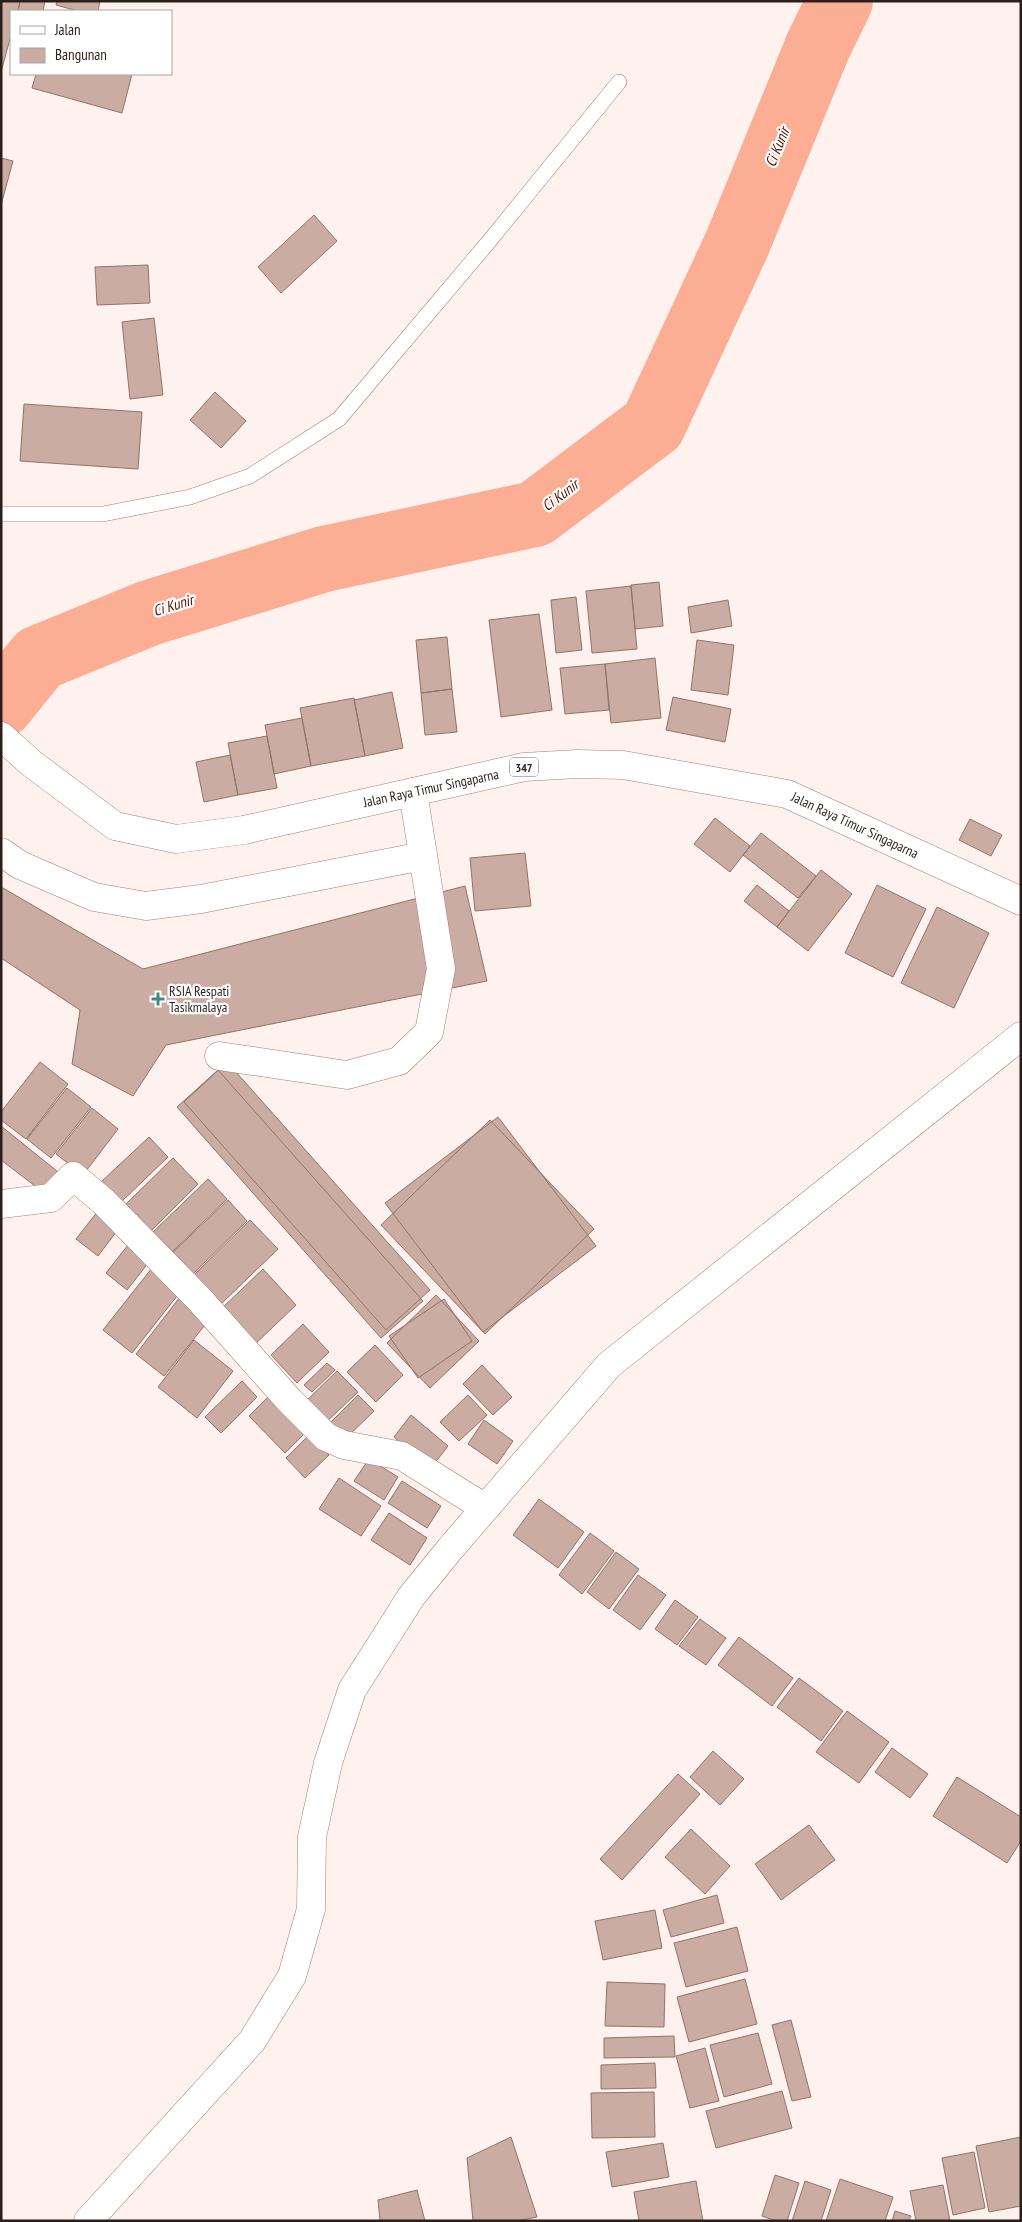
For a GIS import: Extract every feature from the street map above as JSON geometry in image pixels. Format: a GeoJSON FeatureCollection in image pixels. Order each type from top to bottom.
{"type":"FeatureCollection","features":[{"type":"Feature","properties":{"kind":"street","name":"Jalan Raya Timur Singaparna"},"geometry":{"type":"LineString","coordinates":[[1,736],[31,763],[115,826],[176,838],[244,830],[524,767],[577,764],[623,765],[788,794],[1021,901]]}},
{"type":"Feature","properties":{"kind":"street"},"geometry":{"type":"LineString","coordinates":[[219,1056],[347,1075],[399,1061],[429,1032],[441,969],[413,792]]}},
{"type":"Feature","properties":{"kind":"street"},"geometry":{"type":"LineString","coordinates":[[1,852],[20,864],[94,897],[146,906],[201,899],[423,856]]}},
{"type":"Feature","properties":{"kind":"street"},"geometry":{"type":"LineString","coordinates":[[88,2221],[252,2041],[292,1976],[311,1909],[312,1837],[328,1763],[352,1690],[411,1597],[485,1508],[609,1366],[1021,1036]]}},
{"type":"Feature","properties":{"kind":"street"},"geometry":{"type":"LineString","coordinates":[[1,1204],[50,1198],[73,1176],[104,1202],[199,1298],[288,1399],[326,1437],[344,1445],[402,1456],[485,1508]]}},
{"type":"Feature","properties":{"kind":"lane"},"geometry":{"type":"LineString","coordinates":[[1,514],[103,514],[190,497],[250,476],[339,419],[491,240],[619,82]]}},
{"type":"Feature","properties":{"kind":"building"},"geometry":{"type":"Polygon","coordinates":[[[1,1],[20,1],[18,10],[10,10],[10,39],[1,72],[1,1]]]}},
{"type":"Feature","properties":{"kind":"building"},"geometry":{"type":"Polygon","coordinates":[[[20,1],[45,1],[43,10],[18,10],[20,1]]]}},
{"type":"Feature","properties":{"kind":"building"},"geometry":{"type":"Polygon","coordinates":[[[57,1],[100,1],[98,10],[74,10],[56,5],[57,1]]]}},
{"type":"Feature","properties":{"kind":"building"},"geometry":{"type":"Polygon","coordinates":[[[36,75],[132,75],[122,113],[32,88],[36,75]]]}},
{"type":"Feature","properties":{"kind":"building"},"geometry":{"type":"Polygon","coordinates":[[[1,158],[13,161],[1,205],[1,158]]]}},
{"type":"Feature","properties":{"kind":"building"},"geometry":{"type":"Polygon","coordinates":[[[314,215],[337,241],[281,293],[258,267],[314,215]]]}},
{"type":"Feature","properties":{"kind":"building"},"geometry":{"type":"Polygon","coordinates":[[[148,265],[150,303],[97,305],[95,267],[148,265]]]}},
{"type":"Feature","properties":{"kind":"building"},"geometry":{"type":"Polygon","coordinates":[[[154,318],[163,395],[130,399],[122,322],[154,318]]]}},
{"type":"Feature","properties":{"kind":"building"},"geometry":{"type":"Polygon","coordinates":[[[215,392],[246,421],[221,448],[190,420],[215,392]]]}},
{"type":"Feature","properties":{"kind":"building"},"geometry":{"type":"Polygon","coordinates":[[[24,404],[142,412],[138,469],[20,461],[24,404]]]}},
{"type":"Feature","properties":{"kind":"building"},"geometry":{"type":"Polygon","coordinates":[[[659,582],[663,626],[635,629],[631,585],[659,582]]]}},
{"type":"Feature","properties":{"kind":"building"},"geometry":{"type":"Polygon","coordinates":[[[631,586],[637,649],[592,653],[586,591],[631,586]]]}},
{"type":"Feature","properties":{"kind":"building"},"geometry":{"type":"Polygon","coordinates":[[[576,597],[582,650],[556,653],[551,600],[576,597]]]}},
{"type":"Feature","properties":{"kind":"building"},"geometry":{"type":"Polygon","coordinates":[[[728,600],[732,626],[691,633],[688,607],[728,600]]]}},
{"type":"Feature","properties":{"kind":"building"},"geometry":{"type":"Polygon","coordinates":[[[539,614],[552,710],[501,717],[489,620],[539,614]]]}},
{"type":"Feature","properties":{"kind":"building"},"geometry":{"type":"Polygon","coordinates":[[[447,637],[452,689],[421,693],[416,640],[447,637]]]}},
{"type":"Feature","properties":{"kind":"building"},"geometry":{"type":"Polygon","coordinates":[[[697,640],[734,645],[728,695],[691,690],[697,640]]]}},
{"type":"Feature","properties":{"kind":"building"},"geometry":{"type":"Polygon","coordinates":[[[655,658],[661,718],[611,723],[605,664],[655,658]]]}},
{"type":"Feature","properties":{"kind":"building"},"geometry":{"type":"Polygon","coordinates":[[[605,664],[609,710],[565,714],[560,668],[605,664]]]}},
{"type":"Feature","properties":{"kind":"building"},"geometry":{"type":"Polygon","coordinates":[[[452,689],[457,732],[425,735],[421,693],[452,689]]]}},
{"type":"Feature","properties":{"kind":"building"},"geometry":{"type":"Polygon","coordinates":[[[392,692],[403,748],[365,756],[354,700],[392,692]]]}},
{"type":"Feature","properties":{"kind":"building"},"geometry":{"type":"Polygon","coordinates":[[[673,697],[731,709],[725,742],[666,730],[673,697]]]}},
{"type":"Feature","properties":{"kind":"building"},"geometry":{"type":"Polygon","coordinates":[[[354,698],[365,756],[311,766],[300,708],[354,698]]]}},
{"type":"Feature","properties":{"kind":"building"},"geometry":{"type":"Polygon","coordinates":[[[302,718],[311,766],[274,774],[265,725],[302,718]]]}},
{"type":"Feature","properties":{"kind":"building"},"geometry":{"type":"Polygon","coordinates":[[[267,736],[277,788],[238,795],[228,743],[267,736]]]}},
{"type":"Feature","properties":{"kind":"building"},"geometry":{"type":"Polygon","coordinates":[[[230,755],[238,795],[204,802],[196,762],[230,755]]]}},
{"type":"Feature","properties":{"kind":"building"},"geometry":{"type":"Polygon","coordinates":[[[715,818],[750,846],[730,872],[694,844],[715,818]]]}},
{"type":"Feature","properties":{"kind":"building"},"geometry":{"type":"Polygon","coordinates":[[[970,819],[1002,835],[991,856],[959,840],[970,819]]]}},
{"type":"Feature","properties":{"kind":"building"},"geometry":{"type":"Polygon","coordinates":[[[761,833],[816,876],[798,898],[743,855],[761,833]]]}},
{"type":"Feature","properties":{"kind":"building"},"geometry":{"type":"Polygon","coordinates":[[[525,853],[531,906],[475,911],[470,858],[525,853]]]}},
{"type":"Feature","properties":{"kind":"building"},"geometry":{"type":"Polygon","coordinates":[[[821,870],[852,894],[808,951],[777,927],[821,870]]]}},
{"type":"Feature","properties":{"kind":"building"},"geometry":{"type":"Polygon","coordinates":[[[757,885],[789,911],[777,927],[744,901],[757,885]]]}},
{"type":"Feature","properties":{"kind":"building"},"geometry":{"type":"Polygon","coordinates":[[[877,885],[926,909],[893,977],[845,953],[877,885]]]}},
{"type":"Feature","properties":{"kind":"building"},"geometry":{"type":"Polygon","coordinates":[[[465,886],[487,981],[166,1045],[133,1096],[72,1064],[80,1010],[1,958],[1,887],[143,969],[465,886]]]}},
{"type":"Feature","properties":{"kind":"building"},"geometry":{"type":"Polygon","coordinates":[[[937,907],[989,933],[954,1008],[901,983],[937,907]]]}},
{"type":"Feature","properties":{"kind":"building"},"geometry":{"type":"Polygon","coordinates":[[[40,1062],[68,1084],[26,1139],[1,1120],[1,1112],[40,1062]]]}},
{"type":"Feature","properties":{"kind":"building"},"geometry":{"type":"Polygon","coordinates":[[[227,1062],[430,1290],[386,1330],[184,1102],[227,1062]]]}},
{"type":"Feature","properties":{"kind":"building"},"geometry":{"type":"Polygon","coordinates":[[[218,1070],[423,1301],[381,1338],[177,1107],[218,1070]]]}},
{"type":"Feature","properties":{"kind":"building"},"geometry":{"type":"Polygon","coordinates":[[[67,1088],[91,1107],[51,1158],[27,1139],[67,1088]]]}},
{"type":"Feature","properties":{"kind":"building"},"geometry":{"type":"Polygon","coordinates":[[[92,1108],[118,1129],[83,1175],[56,1154],[92,1108]]]}},
{"type":"Feature","properties":{"kind":"building"},"geometry":{"type":"Polygon","coordinates":[[[498,1117],[596,1246],[483,1332],[385,1203],[498,1117]]]}},
{"type":"Feature","properties":{"kind":"building"},"geometry":{"type":"Polygon","coordinates":[[[490,1120],[594,1229],[485,1334],[381,1225],[490,1120]]]}},
{"type":"Feature","properties":{"kind":"building"},"geometry":{"type":"Polygon","coordinates":[[[1,1126],[58,1172],[43,1192],[1,1160],[1,1126]]]}},
{"type":"Feature","properties":{"kind":"building"},"geometry":{"type":"Polygon","coordinates":[[[149,1137],[168,1157],[120,1203],[101,1182],[149,1137]]]}},
{"type":"Feature","properties":{"kind":"building"},"geometry":{"type":"Polygon","coordinates":[[[173,1158],[198,1184],[149,1233],[124,1206],[173,1158]]]}},
{"type":"Feature","properties":{"kind":"building"},"geometry":{"type":"Polygon","coordinates":[[[208,1179],[227,1199],[170,1254],[151,1234],[208,1179]]]}},
{"type":"Feature","properties":{"kind":"building"},"geometry":{"type":"Polygon","coordinates":[[[228,1200],[247,1221],[190,1277],[169,1256],[228,1200]]]}},
{"type":"Feature","properties":{"kind":"building"},"geometry":{"type":"Polygon","coordinates":[[[98,1211],[120,1227],[98,1256],[76,1239],[98,1211]]]}},
{"type":"Feature","properties":{"kind":"building"},"geometry":{"type":"Polygon","coordinates":[[[250,1220],[278,1249],[220,1305],[193,1276],[250,1220]]]}},
{"type":"Feature","properties":{"kind":"building"},"geometry":{"type":"Polygon","coordinates":[[[128,1245],[149,1262],[127,1290],[106,1273],[128,1245]]]}},
{"type":"Feature","properties":{"kind":"building"},"geometry":{"type":"Polygon","coordinates":[[[152,1268],[181,1291],[132,1353],[103,1330],[152,1268]]]}},
{"type":"Feature","properties":{"kind":"building"},"geometry":{"type":"Polygon","coordinates":[[[263,1269],[296,1305],[252,1347],[218,1312],[263,1269]]]}},
{"type":"Feature","properties":{"kind":"building"},"geometry":{"type":"Polygon","coordinates":[[[436,1295],[479,1341],[430,1388],[387,1343],[436,1295]]]}},
{"type":"Feature","properties":{"kind":"building"},"geometry":{"type":"Polygon","coordinates":[[[180,1297],[209,1320],[164,1376],[136,1354],[180,1297]]]}},
{"type":"Feature","properties":{"kind":"building"},"geometry":{"type":"Polygon","coordinates":[[[444,1299],[472,1341],[418,1378],[389,1336],[444,1299]]]}},
{"type":"Feature","properties":{"kind":"building"},"geometry":{"type":"Polygon","coordinates":[[[303,1324],[329,1352],[297,1383],[271,1355],[303,1324]]]}},
{"type":"Feature","properties":{"kind":"building"},"geometry":{"type":"Polygon","coordinates":[[[194,1340],[233,1371],[197,1418],[158,1387],[194,1340]]]}},
{"type":"Feature","properties":{"kind":"building"},"geometry":{"type":"Polygon","coordinates":[[[375,1345],[403,1375],[376,1402],[347,1372],[375,1345]]]}},
{"type":"Feature","properties":{"kind":"building"},"geometry":{"type":"Polygon","coordinates":[[[327,1363],[335,1370],[312,1392],[304,1385],[327,1363]]]}},
{"type":"Feature","properties":{"kind":"building"},"geometry":{"type":"Polygon","coordinates":[[[482,1365],[512,1397],[493,1415],[463,1384],[482,1365]]]}},
{"type":"Feature","properties":{"kind":"building"},"geometry":{"type":"Polygon","coordinates":[[[337,1371],[358,1392],[322,1426],[302,1405],[337,1371]]]}},
{"type":"Feature","properties":{"kind":"building"},"geometry":{"type":"Polygon","coordinates":[[[242,1381],[257,1397],[221,1433],[205,1417],[242,1381]]]}},
{"type":"Feature","properties":{"kind":"building"},"geometry":{"type":"Polygon","coordinates":[[[270,1395],[306,1432],[285,1453],[249,1416],[270,1395]]]}},
{"type":"Feature","properties":{"kind":"building"},"geometry":{"type":"Polygon","coordinates":[[[358,1395],[374,1411],[341,1443],[326,1427],[358,1395]]]}},
{"type":"Feature","properties":{"kind":"building"},"geometry":{"type":"Polygon","coordinates":[[[468,1395],[487,1415],[459,1441],[440,1422],[468,1395]]]}},
{"type":"Feature","properties":{"kind":"building"},"geometry":{"type":"Polygon","coordinates":[[[411,1415],[448,1446],[431,1468],[394,1437],[411,1415]]]}},
{"type":"Feature","properties":{"kind":"building"},"geometry":{"type":"Polygon","coordinates":[[[484,1420],[513,1441],[497,1464],[468,1444],[484,1420]]]}},
{"type":"Feature","properties":{"kind":"building"},"geometry":{"type":"Polygon","coordinates":[[[310,1434],[329,1455],[305,1478],[286,1458],[310,1434]]]}},
{"type":"Feature","properties":{"kind":"building"},"geometry":{"type":"Polygon","coordinates":[[[369,1459],[398,1477],[384,1500],[354,1481],[369,1459]]]}},
{"type":"Feature","properties":{"kind":"building"},"geometry":{"type":"Polygon","coordinates":[[[339,1478],[381,1506],[361,1536],[319,1509],[339,1478]]]}},
{"type":"Feature","properties":{"kind":"building"},"geometry":{"type":"Polygon","coordinates":[[[402,1481],[441,1506],[427,1528],[388,1503],[402,1481]]]}},
{"type":"Feature","properties":{"kind":"building"},"geometry":{"type":"Polygon","coordinates":[[[539,1499],[584,1532],[558,1568],[513,1535],[539,1499]]]}},
{"type":"Feature","properties":{"kind":"building"},"geometry":{"type":"Polygon","coordinates":[[[389,1513],[427,1538],[410,1565],[371,1540],[389,1513]]]}},
{"type":"Feature","properties":{"kind":"building"},"geometry":{"type":"Polygon","coordinates":[[[590,1533],[614,1551],[582,1594],[559,1575],[590,1533]]]}},
{"type":"Feature","properties":{"kind":"building"},"geometry":{"type":"Polygon","coordinates":[[[616,1552],[639,1569],[609,1609],[587,1592],[616,1552]]]}},
{"type":"Feature","properties":{"kind":"building"},"geometry":{"type":"Polygon","coordinates":[[[638,1575],[666,1595],[640,1630],[613,1610],[638,1575]]]}},
{"type":"Feature","properties":{"kind":"building"},"geometry":{"type":"Polygon","coordinates":[[[675,1600],[698,1617],[677,1645],[655,1629],[675,1600]]]}},
{"type":"Feature","properties":{"kind":"building"},"geometry":{"type":"Polygon","coordinates":[[[700,1619],[726,1638],[706,1665],[679,1646],[700,1619]]]}},
{"type":"Feature","properties":{"kind":"building"},"geometry":{"type":"Polygon","coordinates":[[[739,1637],[793,1678],[772,1706],[718,1665],[739,1637]]]}},
{"type":"Feature","properties":{"kind":"building"},"geometry":{"type":"Polygon","coordinates":[[[799,1678],[843,1711],[821,1741],[777,1707],[799,1678]]]}},
{"type":"Feature","properties":{"kind":"building"},"geometry":{"type":"Polygon","coordinates":[[[847,1711],[889,1742],[859,1783],[816,1752],[847,1711]]]}},
{"type":"Feature","properties":{"kind":"building"},"geometry":{"type":"Polygon","coordinates":[[[892,1748],[928,1774],[910,1798],[875,1772],[892,1748]]]}},
{"type":"Feature","properties":{"kind":"building"},"geometry":{"type":"Polygon","coordinates":[[[713,1751],[744,1779],[720,1805],[690,1777],[713,1751]]]}},
{"type":"Feature","properties":{"kind":"building"},"geometry":{"type":"Polygon","coordinates":[[[678,1774],[700,1794],[622,1880],[600,1859],[678,1774]]]}},
{"type":"Feature","properties":{"kind":"building"},"geometry":{"type":"Polygon","coordinates":[[[957,1777],[1021,1817],[1021,1841],[1007,1863],[933,1816],[957,1777]]]}},
{"type":"Feature","properties":{"kind":"building"},"geometry":{"type":"Polygon","coordinates":[[[809,1825],[835,1860],[781,1900],[755,1864],[809,1825]]]}},
{"type":"Feature","properties":{"kind":"building"},"geometry":{"type":"Polygon","coordinates":[[[691,1829],[730,1866],[705,1894],[665,1857],[691,1829]]]}},
{"type":"Feature","properties":{"kind":"building"},"geometry":{"type":"Polygon","coordinates":[[[717,1895],[724,1923],[671,1937],[663,1910],[717,1895]]]}},
{"type":"Feature","properties":{"kind":"building"},"geometry":{"type":"Polygon","coordinates":[[[655,1910],[662,1948],[603,1960],[595,1921],[655,1910]]]}},
{"type":"Feature","properties":{"kind":"building"},"geometry":{"type":"Polygon","coordinates":[[[737,1927],[748,1971],[686,1987],[674,1943],[737,1927]]]}},
{"type":"Feature","properties":{"kind":"building"},"geometry":{"type":"Polygon","coordinates":[[[745,1979],[757,2024],[689,2042],[677,1997],[745,1979]]]}},
{"type":"Feature","properties":{"kind":"building"},"geometry":{"type":"Polygon","coordinates":[[[607,1982],[665,1984],[664,2027],[605,2026],[607,1982]]]}},
{"type":"Feature","properties":{"kind":"building"},"geometry":{"type":"Polygon","coordinates":[[[791,2020],[811,2097],[792,2101],[772,2025],[791,2020]]]}},
{"type":"Feature","properties":{"kind":"building"},"geometry":{"type":"Polygon","coordinates":[[[758,2033],[772,2084],[724,2097],[710,2045],[758,2033]]]}},
{"type":"Feature","properties":{"kind":"building"},"geometry":{"type":"Polygon","coordinates":[[[674,2036],[675,2057],[604,2058],[604,2038],[674,2036]]]}},
{"type":"Feature","properties":{"kind":"building"},"geometry":{"type":"Polygon","coordinates":[[[705,2048],[719,2101],[690,2108],[676,2056],[705,2048]]]}},
{"type":"Feature","properties":{"kind":"building"},"geometry":{"type":"Polygon","coordinates":[[[655,2063],[656,2088],[601,2089],[601,2065],[655,2063]]]}},
{"type":"Feature","properties":{"kind":"building"},"geometry":{"type":"Polygon","coordinates":[[[782,2091],[792,2128],[716,2148],[706,2111],[782,2091]]]}},
{"type":"Feature","properties":{"kind":"building"},"geometry":{"type":"Polygon","coordinates":[[[654,2092],[655,2137],[592,2138],[591,2093],[654,2092]]]}},
{"type":"Feature","properties":{"kind":"building"},"geometry":{"type":"Polygon","coordinates":[[[511,2137],[537,2217],[517,2221],[473,2221],[467,2158],[511,2137]]]}},
{"type":"Feature","properties":{"kind":"building"},"geometry":{"type":"Polygon","coordinates":[[[1021,2137],[1021,2206],[989,2212],[976,2146],[1021,2137]]]}},
{"type":"Feature","properties":{"kind":"building"},"geometry":{"type":"Polygon","coordinates":[[[663,2143],[669,2177],[612,2187],[606,2152],[663,2143]]]}},
{"type":"Feature","properties":{"kind":"building"},"geometry":{"type":"Polygon","coordinates":[[[974,2152],[985,2208],[953,2215],[942,2158],[974,2152]]]}},
{"type":"Feature","properties":{"kind":"building"},"geometry":{"type":"Polygon","coordinates":[[[775,2175],[799,2183],[787,2221],[776,2221],[762,2216],[775,2175]]]}},
{"type":"Feature","properties":{"kind":"building"},"geometry":{"type":"Polygon","coordinates":[[[840,2179],[893,2197],[885,2221],[826,2221],[840,2179]]]}},
{"type":"Feature","properties":{"kind":"building"},"geometry":{"type":"Polygon","coordinates":[[[696,2181],[703,2221],[639,2221],[634,2192],[696,2181]]]}},
{"type":"Feature","properties":{"kind":"building"},"geometry":{"type":"Polygon","coordinates":[[[805,2181],[831,2190],[821,2221],[792,2221],[805,2181]]]}},
{"type":"Feature","properties":{"kind":"building"},"geometry":{"type":"Polygon","coordinates":[[[943,2185],[950,2221],[916,2221],[910,2191],[943,2185]]]}},
{"type":"Feature","properties":{"kind":"building"},"geometry":{"type":"Polygon","coordinates":[[[417,2190],[425,2221],[380,2221],[378,2200],[417,2190]]]}},
{"type":"Feature","properties":{"kind":"building"},"geometry":{"type":"Polygon","coordinates":[[[895,2211],[911,2216],[909,2221],[892,2221],[895,2211]]]}},
{"type":"Feature","properties":{"kind":"waterway","name":"Ci Kunir"},"geometry":{"type":"LineString","coordinates":[[1,705],[39,658],[149,613],[324,559],[535,514],[653,425],[737,244],[818,46],[840,1]]}},
{"type":"Feature","properties":{"kind":"place","name":"RSIA Respati Tasikmalaya"},"geometry":{"type":"Point","coordinates":[158,999]}}]}
